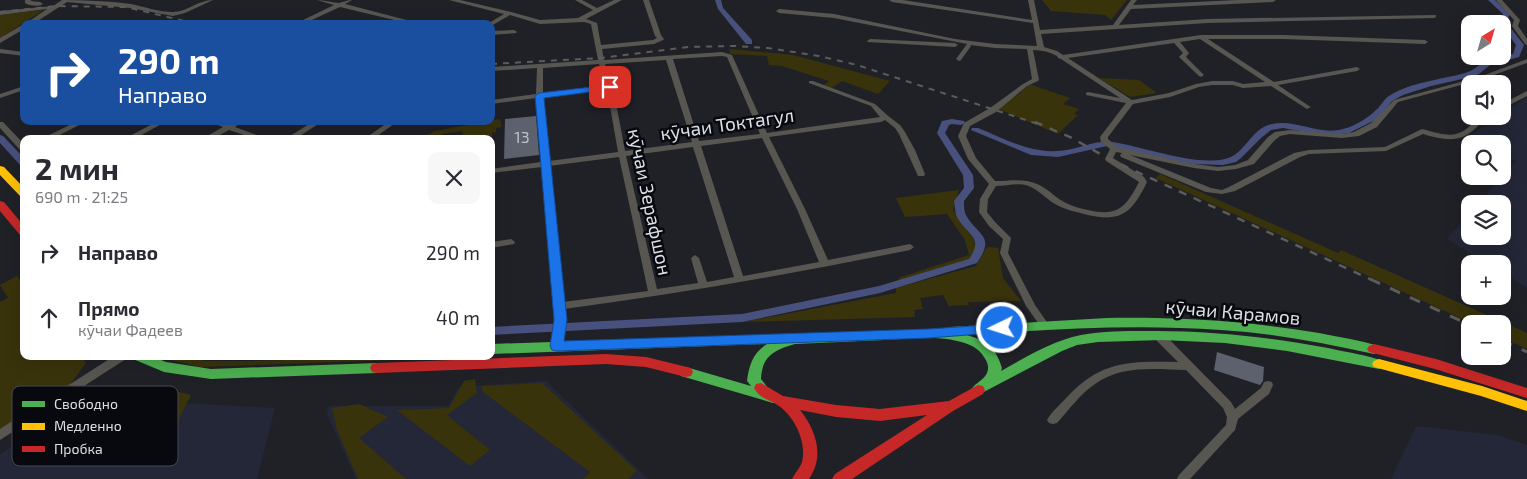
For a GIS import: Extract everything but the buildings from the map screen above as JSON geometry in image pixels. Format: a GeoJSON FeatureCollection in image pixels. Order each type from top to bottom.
{"type":"FeatureCollection","features":[{"type":"Feature","properties":{"kind":"main road"},"geometry":{"type":"LineString","coordinates":[[1,172],[20,190]]}},
{"type":"Feature","properties":{"kind":"main road"},"geometry":{"type":"LineString","coordinates":[[0,204],[20,226]]}},
{"type":"Feature","properties":{"kind":"main road","name":"кӯчаи Карамов"},"geometry":{"type":"LineString","coordinates":[[495,349],[929,334],[1044,325],[1154,322],[1214,325],[1291,333],[1417,360],[1527,393]]}},
{"type":"Feature","properties":{"kind":"main road","name":"кӯчаи Карамов"},"geometry":{"type":"LineString","coordinates":[[929,334],[956,337],[978,343],[992,356],[995,368],[989,383]]}},
{"type":"Feature","properties":{"kind":"main road","name":"кӯчаи Карамов"},"geometry":{"type":"LineString","coordinates":[[144,360],[174,370],[211,374],[606,359],[646,362],[778,400],[836,411],[880,414],[914,412],[952,406],[989,383],[1068,343],[1102,337],[1158,335],[1252,340],[1341,355],[1411,371],[1527,406]]}},
{"type":"Feature","properties":{"kind":"main road","name":"кӯчаи Карамов"},"geometry":{"type":"LineString","coordinates":[[778,400],[754,380],[753,368],[757,358],[764,352],[776,344],[795,338]]}},
{"type":"Feature","properties":{"kind":"main road"},"geometry":{"type":"LineString","coordinates":[[778,400],[801,421],[809,437],[811,456],[800,479]]}},
{"type":"Feature","properties":{"kind":"main road"},"geometry":{"type":"LineString","coordinates":[[840,479],[952,406]]}},
{"type":"Feature","properties":{"kind":"street"},"geometry":{"type":"LineString","coordinates":[[29,0],[26,1],[28,4],[57,6]]}},
{"type":"Feature","properties":{"kind":"street"},"geometry":{"type":"LineString","coordinates":[[34,20],[66,0],[124,5],[174,14],[210,0]]}},
{"type":"Feature","properties":{"kind":"street"},"geometry":{"type":"LineString","coordinates":[[320,0],[404,20]]}},
{"type":"Feature","properties":{"kind":"street"},"geometry":{"type":"LineString","coordinates":[[306,20],[349,0]]}},
{"type":"Feature","properties":{"kind":"street"},"geometry":{"type":"LineString","coordinates":[[452,0],[540,22],[580,20],[619,0]]}},
{"type":"Feature","properties":{"kind":"street"},"geometry":{"type":"LineString","coordinates":[[578,0],[597,10]]}},
{"type":"Feature","properties":{"kind":"street"},"geometry":{"type":"LineString","coordinates":[[598,47],[654,42],[661,39],[658,36],[646,0]]}},
{"type":"Feature","properties":{"kind":"street"},"geometry":{"type":"LineString","coordinates":[[892,0],[1035,22]]}},
{"type":"Feature","properties":{"kind":"street"},"geometry":{"type":"LineString","coordinates":[[1031,0],[1041,48]]}},
{"type":"Feature","properties":{"kind":"street"},"geometry":{"type":"LineString","coordinates":[[1114,28],[1134,0]]}},
{"type":"Feature","properties":{"kind":"street"},"geometry":{"type":"LineString","coordinates":[[1128,7],[1273,0]]}},
{"type":"Feature","properties":{"kind":"street"},"geometry":{"type":"LineString","coordinates":[[1499,0],[1517,20],[1515,26]]}},
{"type":"Feature","properties":{"kind":"street"},"geometry":{"type":"LineString","coordinates":[[0,13],[57,6]]}},
{"type":"Feature","properties":{"kind":"street"},"geometry":{"type":"LineString","coordinates":[[779,11],[834,16],[955,41],[1030,49],[1041,48],[1055,52],[1131,102]]}},
{"type":"Feature","properties":{"kind":"street"},"geometry":{"type":"LineString","coordinates":[[495,22],[509,13]]}},
{"type":"Feature","properties":{"kind":"street"},"geometry":{"type":"LineString","coordinates":[[1037,32],[1207,21],[1434,16]]}},
{"type":"Feature","properties":{"kind":"street","name":"кӯчаи Зерафшон"},"geometry":{"type":"LineString","coordinates":[[580,20],[594,23],[601,62],[610,87],[622,153],[653,294]]}},
{"type":"Feature","properties":{"kind":"street"},"geometry":{"type":"LineString","coordinates":[[1515,26],[1527,32]]}},
{"type":"Feature","properties":{"kind":"street"},"geometry":{"type":"LineString","coordinates":[[1515,26],[1527,43]]}},
{"type":"Feature","properties":{"kind":"street"},"geometry":{"type":"LineString","coordinates":[[0,41],[20,28]]}},
{"type":"Feature","properties":{"kind":"street"},"geometry":{"type":"LineString","coordinates":[[495,33],[514,32]]}},
{"type":"Feature","properties":{"kind":"street"},"geometry":{"type":"LineString","coordinates":[[1060,57],[1201,37],[1283,36],[1425,42]]}},
{"type":"Feature","properties":{"kind":"street"},"geometry":{"type":"LineString","coordinates":[[1201,37],[1307,107]]}},
{"type":"Feature","properties":{"kind":"street"},"geometry":{"type":"LineString","coordinates":[[870,41],[995,46]]}},
{"type":"Feature","properties":{"kind":"street"},"geometry":{"type":"LineString","coordinates":[[1176,41],[1186,53],[1182,57],[1201,75]]}},
{"type":"Feature","properties":{"kind":"street"},"geometry":{"type":"LineString","coordinates":[[959,59],[968,46]]}},
{"type":"Feature","properties":{"kind":"street"},"geometry":{"type":"LineString","coordinates":[[994,184],[972,159],[962,136],[967,125],[993,110],[1026,85],[1036,80],[1030,49]]}},
{"type":"Feature","properties":{"kind":"street"},"geometry":{"type":"LineString","coordinates":[[0,51],[20,54]]}},
{"type":"Feature","properties":{"kind":"street"},"geometry":{"type":"LineString","coordinates":[[495,69],[724,54],[732,57],[764,135],[825,265]]}},
{"type":"Feature","properties":{"kind":"street"},"geometry":{"type":"LineString","coordinates":[[668,58],[698,145],[739,278]]}},
{"type":"Feature","properties":{"kind":"street"},"geometry":{"type":"LineString","coordinates":[[1114,151],[1194,166],[1218,169],[1236,167],[1251,162],[1271,139],[1278,134],[1290,132],[1325,136],[1356,134],[1374,125],[1396,101],[1481,78],[1527,61]]}},
{"type":"Feature","properties":{"kind":"street"},"geometry":{"type":"LineString","coordinates":[[540,66],[539,96],[560,320],[557,346]]}},
{"type":"Feature","properties":{"kind":"street"},"geometry":{"type":"LineString","coordinates":[[1088,94],[1131,102],[1170,95],[1198,85],[1212,83],[1233,83],[1243,86],[1273,84],[1357,69]]}},
{"type":"Feature","properties":{"kind":"street","name":"кӯчаи Токтагул"},"geometry":{"type":"LineString","coordinates":[[495,170],[882,120],[884,117],[872,105],[811,82]]}},
{"type":"Feature","properties":{"kind":"street"},"geometry":{"type":"LineString","coordinates":[[495,102],[610,87]]}},
{"type":"Feature","properties":{"kind":"street"},"geometry":{"type":"LineString","coordinates":[[0,96],[20,89]]}},
{"type":"Feature","properties":{"kind":"street"},"geometry":{"type":"LineString","coordinates":[[1511,102],[1527,93]]}},
{"type":"Feature","properties":{"kind":"street"},"geometry":{"type":"LineString","coordinates":[[1131,102],[1104,137],[1104,140],[1114,151],[1145,162],[1162,172],[1209,190],[1222,192],[1232,189],[1297,155],[1309,152],[1386,149],[1422,131],[1450,139],[1457,138],[1476,125]]}},
{"type":"Feature","properties":{"kind":"street"},"geometry":{"type":"LineString","coordinates":[[884,117],[893,121],[908,143],[921,174]]}},
{"type":"Feature","properties":{"kind":"street"},"geometry":{"type":"LineString","coordinates":[[0,124],[20,144]]}},
{"type":"Feature","properties":{"kind":"street"},"geometry":{"type":"LineString","coordinates":[[54,135],[75,125]]}},
{"type":"Feature","properties":{"kind":"street"},"geometry":{"type":"LineString","coordinates":[[136,135],[156,125]]}},
{"type":"Feature","properties":{"kind":"street"},"geometry":{"type":"LineString","coordinates":[[222,125],[252,135]]}},
{"type":"Feature","properties":{"kind":"street"},"geometry":{"type":"LineString","coordinates":[[213,135],[232,125]]}},
{"type":"Feature","properties":{"kind":"street"},"geometry":{"type":"LineString","coordinates":[[296,135],[313,125]]}},
{"type":"Feature","properties":{"kind":"street"},"geometry":{"type":"LineString","coordinates":[[374,135],[389,125]]}},
{"type":"Feature","properties":{"kind":"street"},"geometry":{"type":"LineString","coordinates":[[994,184],[1024,182],[1036,186],[1058,202],[1072,209],[1102,216],[1114,215],[1122,211],[1135,198],[1143,182],[1109,159],[1114,151]]}},
{"type":"Feature","properties":{"kind":"street"},"geometry":{"type":"LineString","coordinates":[[994,184],[984,199],[983,212],[992,224],[1007,238],[1004,253],[1031,306],[1044,325]]}},
{"type":"Feature","properties":{"kind":"street"},"geometry":{"type":"LineString","coordinates":[[495,244],[511,242]]}},
{"type":"Feature","properties":{"kind":"street"},"geometry":{"type":"LineString","coordinates":[[558,306],[653,294],[825,265],[910,247]]}},
{"type":"Feature","properties":{"kind":"street"},"geometry":{"type":"LineString","coordinates":[[694,258],[703,285]]}},
{"type":"Feature","properties":{"kind":"street"},"geometry":{"type":"LineString","coordinates":[[1158,335],[1227,405],[1233,416],[1231,427],[1184,479]]}},
{"type":"Feature","properties":{"kind":"street"},"geometry":{"type":"LineString","coordinates":[[76,386],[116,360]]}},
{"type":"Feature","properties":{"kind":"street"},"geometry":{"type":"LineString","coordinates":[[1053,420],[1090,382],[1111,371],[1138,366],[1188,366]]}},
{"type":"Feature","properties":{"kind":"street"},"geometry":{"type":"LineString","coordinates":[[1233,416],[1265,391],[1268,386]]}},
{"type":"Feature","properties":{"kind":"street"},"geometry":{"type":"LineString","coordinates":[[0,435],[12,427]]}},
{"type":"Feature","properties":{"kind":"shaded area"},"geometry":{"type":"Polygon","coordinates":[[[1042,0],[1127,0],[1111,20],[1105,15],[1051,11],[1042,0]]]}},
{"type":"Feature","properties":{"kind":"shaded area"},"geometry":{"type":"Polygon","coordinates":[[[44,10],[28,20],[20,20],[20,25],[0,38],[0,15],[44,10]]]}},
{"type":"Feature","properties":{"kind":"shaded area"},"geometry":{"type":"Polygon","coordinates":[[[729,49],[793,55],[890,81],[878,94],[842,81],[832,88],[824,85],[829,81],[782,66],[769,65],[767,56],[730,54],[729,49]]]}},
{"type":"Feature","properties":{"kind":"shaded area"},"geometry":{"type":"Polygon","coordinates":[[[1099,78],[1139,80],[1157,93],[1130,97],[1099,78]]]}},
{"type":"Feature","properties":{"kind":"shaded area"},"geometry":{"type":"Polygon","coordinates":[[[1029,84],[1070,98],[1063,104],[1079,109],[1074,114],[1078,115],[1058,134],[996,108],[1019,94],[1029,84]]]}},
{"type":"Feature","properties":{"kind":"shaded area"},"geometry":{"type":"Polygon","coordinates":[[[1527,97],[1527,288],[1511,278],[1511,255],[1473,255],[1447,239],[1461,223],[1461,245],[1511,245],[1511,195],[1486,195],[1495,185],[1511,185],[1511,167],[1516,161],[1511,158],[1511,135],[1471,135],[1486,125],[1511,125],[1511,108],[1527,97]]]}},
{"type":"Feature","properties":{"kind":"shaded area"},"geometry":{"type":"Polygon","coordinates":[[[500,119],[501,127],[496,128],[496,132],[492,133],[492,135],[462,135],[462,131],[442,135],[427,135],[435,131],[468,125],[495,125],[495,120],[500,119]]]}},
{"type":"Feature","properties":{"kind":"shaded area"},"geometry":{"type":"Polygon","coordinates":[[[1160,174],[1338,253],[1341,250],[1487,315],[1461,315],[1461,318],[1156,178],[1160,174]]]}},
{"type":"Feature","properties":{"kind":"shaded area"},"geometry":{"type":"Polygon","coordinates":[[[959,190],[953,210],[974,239],[975,252],[972,259],[901,281],[898,278],[969,255],[965,240],[947,214],[905,217],[896,198],[959,190]]]}},
{"type":"Feature","properties":{"kind":"shaded area"},"geometry":{"type":"Polygon","coordinates":[[[987,247],[998,248],[1003,278],[1021,301],[968,302],[969,305],[949,306],[943,295],[920,298],[923,309],[914,310],[915,317],[743,322],[896,293],[896,288],[976,266],[987,247]]]}},
{"type":"Feature","properties":{"kind":"shaded area"},"geometry":{"type":"Polygon","coordinates":[[[17,276],[20,279],[20,360],[84,360],[86,363],[69,386],[12,386],[12,424],[0,431],[0,302],[8,298],[0,285],[17,276]]]}},
{"type":"Feature","properties":{"kind":"shaded area"},"geometry":{"type":"Polygon","coordinates":[[[1511,326],[1527,333],[1527,349],[1511,342],[1511,326]]]}},
{"type":"Feature","properties":{"kind":"shaded area"},"geometry":{"type":"Polygon","coordinates":[[[172,360],[393,360],[199,367],[172,360]]]}},
{"type":"Feature","properties":{"kind":"shaded area"},"geometry":{"type":"Polygon","coordinates":[[[475,379],[477,393],[447,415],[490,450],[470,466],[397,410],[449,408],[464,381],[475,379]]]}},
{"type":"Feature","properties":{"kind":"shaded area"},"geometry":{"type":"Polygon","coordinates":[[[546,381],[648,479],[356,479],[327,414],[329,406],[448,406],[459,387],[546,381]]]}},
{"type":"Feature","properties":{"kind":"shaded area"},"geometry":{"type":"Polygon","coordinates":[[[542,383],[637,471],[628,479],[583,479],[590,472],[483,392],[481,386],[542,383]]]}},
{"type":"Feature","properties":{"kind":"shaded area"},"geometry":{"type":"Polygon","coordinates":[[[178,392],[191,395],[178,421],[178,392]]]}},
{"type":"Feature","properties":{"kind":"shaded area"},"geometry":{"type":"Polygon","coordinates":[[[178,403],[275,408],[257,479],[0,479],[0,454],[12,447],[12,466],[178,466],[178,403]]]}},
{"type":"Feature","properties":{"kind":"shaded area"},"geometry":{"type":"Polygon","coordinates":[[[359,404],[388,417],[359,438],[406,479],[358,479],[337,430],[332,408],[359,404]]]}},
{"type":"Feature","properties":{"kind":"shaded area"},"geometry":{"type":"Polygon","coordinates":[[[1416,426],[1498,435],[1527,445],[1527,479],[1391,479],[1416,426]]]}},
{"type":"Feature","properties":{"kind":"waterway"},"geometry":{"type":"LineString","coordinates":[[718,0],[720,8],[749,42]]}},
{"type":"Feature","properties":{"kind":"waterway"},"geometry":{"type":"LineString","coordinates":[[1110,144],[1192,161],[1223,163],[1233,160],[1263,131],[1274,126],[1328,133],[1346,131],[1372,118],[1389,99],[1400,94],[1429,84],[1468,75],[1476,72],[1487,63],[1516,55],[1520,45],[1503,22],[1507,14],[1491,0]]}},
{"type":"Feature","properties":{"kind":"waterway"},"geometry":{"type":"LineString","coordinates":[[578,327],[742,318],[880,289],[973,261],[980,251],[979,236],[961,216],[959,201],[969,188],[968,175],[941,133],[945,123],[952,121],[961,123]]}},
{"type":"Feature","properties":{"kind":"waterway"},"geometry":{"type":"LineString","coordinates":[[975,130],[1031,152],[1058,154],[1104,144]]}},
{"type":"Feature","properties":{"kind":"waterway"},"geometry":{"type":"LineString","coordinates":[[0,138],[20,160]]}},
{"type":"Feature","properties":{"kind":"waterway"},"geometry":{"type":"LineString","coordinates":[[495,331],[584,326]]}},
{"type":"Feature","properties":{"kind":"railway"},"geometry":{"type":"LineString","coordinates":[[0,12],[57,6],[126,7],[180,20]]}},
{"type":"Feature","properties":{"kind":"railway"},"geometry":{"type":"LineString","coordinates":[[495,64],[600,58],[688,47],[736,46],[768,48],[819,56],[857,65],[1038,124]]}},
{"type":"Feature","properties":{"kind":"railway"},"geometry":{"type":"LineString","coordinates":[[1035,122],[1072,138],[1109,159],[1372,280]]}},
{"type":"Feature","properties":{"kind":"railway"},"geometry":{"type":"LineString","coordinates":[[1370,279],[1461,321]]}},
{"type":"Feature","properties":{"kind":"railway"},"geometry":{"type":"LineString","coordinates":[[1511,344],[1527,352]]}},
{"type":"Feature","properties":{"kind":"traffic: fast"},"geometry":{"type":"LineString","coordinates":[[950,332],[1138,322],[1223,325],[1310,336],[1374,349]]}},
{"type":"Feature","properties":{"kind":"traffic: fast"},"geometry":{"type":"LineString","coordinates":[[761,388],[754,381],[757,363],[765,352],[778,344],[795,339],[929,334],[957,337],[978,343],[992,357],[995,368],[989,383],[978,390]]}},
{"type":"Feature","properties":{"kind":"traffic: fast"},"geometry":{"type":"LineString","coordinates":[[989,383],[1037,357],[1074,341],[1107,337],[1194,336],[1256,342],[1317,351],[1379,364]]}},
{"type":"Feature","properties":{"kind":"traffic: fast"},"geometry":{"type":"LineString","coordinates":[[495,349],[783,339]]}},
{"type":"Feature","properties":{"kind":"traffic: fast"},"geometry":{"type":"LineString","coordinates":[[147,360],[164,367],[211,374],[377,368]]}},
{"type":"Feature","properties":{"kind":"traffic: fast"},"geometry":{"type":"LineString","coordinates":[[686,372],[773,398]]}},
{"type":"Feature","properties":{"kind":"traffic: slow"},"geometry":{"type":"LineString","coordinates":[[0,169],[20,190]]}},
{"type":"Feature","properties":{"kind":"traffic: slow"},"geometry":{"type":"LineString","coordinates":[[1379,364],[1482,391],[1527,406]]}},
{"type":"Feature","properties":{"kind":"traffic: jam"},"geometry":{"type":"LineString","coordinates":[[0,204],[20,228]]}},
{"type":"Feature","properties":{"kind":"traffic: jam"},"geometry":{"type":"LineString","coordinates":[[1374,349],[1436,364],[1527,393]]}},
{"type":"Feature","properties":{"kind":"traffic: jam"},"geometry":{"type":"LineString","coordinates":[[377,368],[606,359],[646,362],[686,372]]}},
{"type":"Feature","properties":{"kind":"traffic: jam"},"geometry":{"type":"LineString","coordinates":[[761,388],[772,397],[784,402],[799,418],[804,428],[811,449],[807,470],[800,479]]}},
{"type":"Feature","properties":{"kind":"traffic: jam"},"geometry":{"type":"LineString","coordinates":[[783,401],[836,411],[880,415],[952,406],[978,390]]}},
{"type":"Feature","properties":{"kind":"traffic: jam"},"geometry":{"type":"LineString","coordinates":[[840,479],[947,409]]}},
{"type":"Feature","properties":{"kind":"route"},"geometry":{"type":"LineString","coordinates":[[610,87],[539,96],[560,320],[557,346],[929,334],[1002,328]]}}]}
